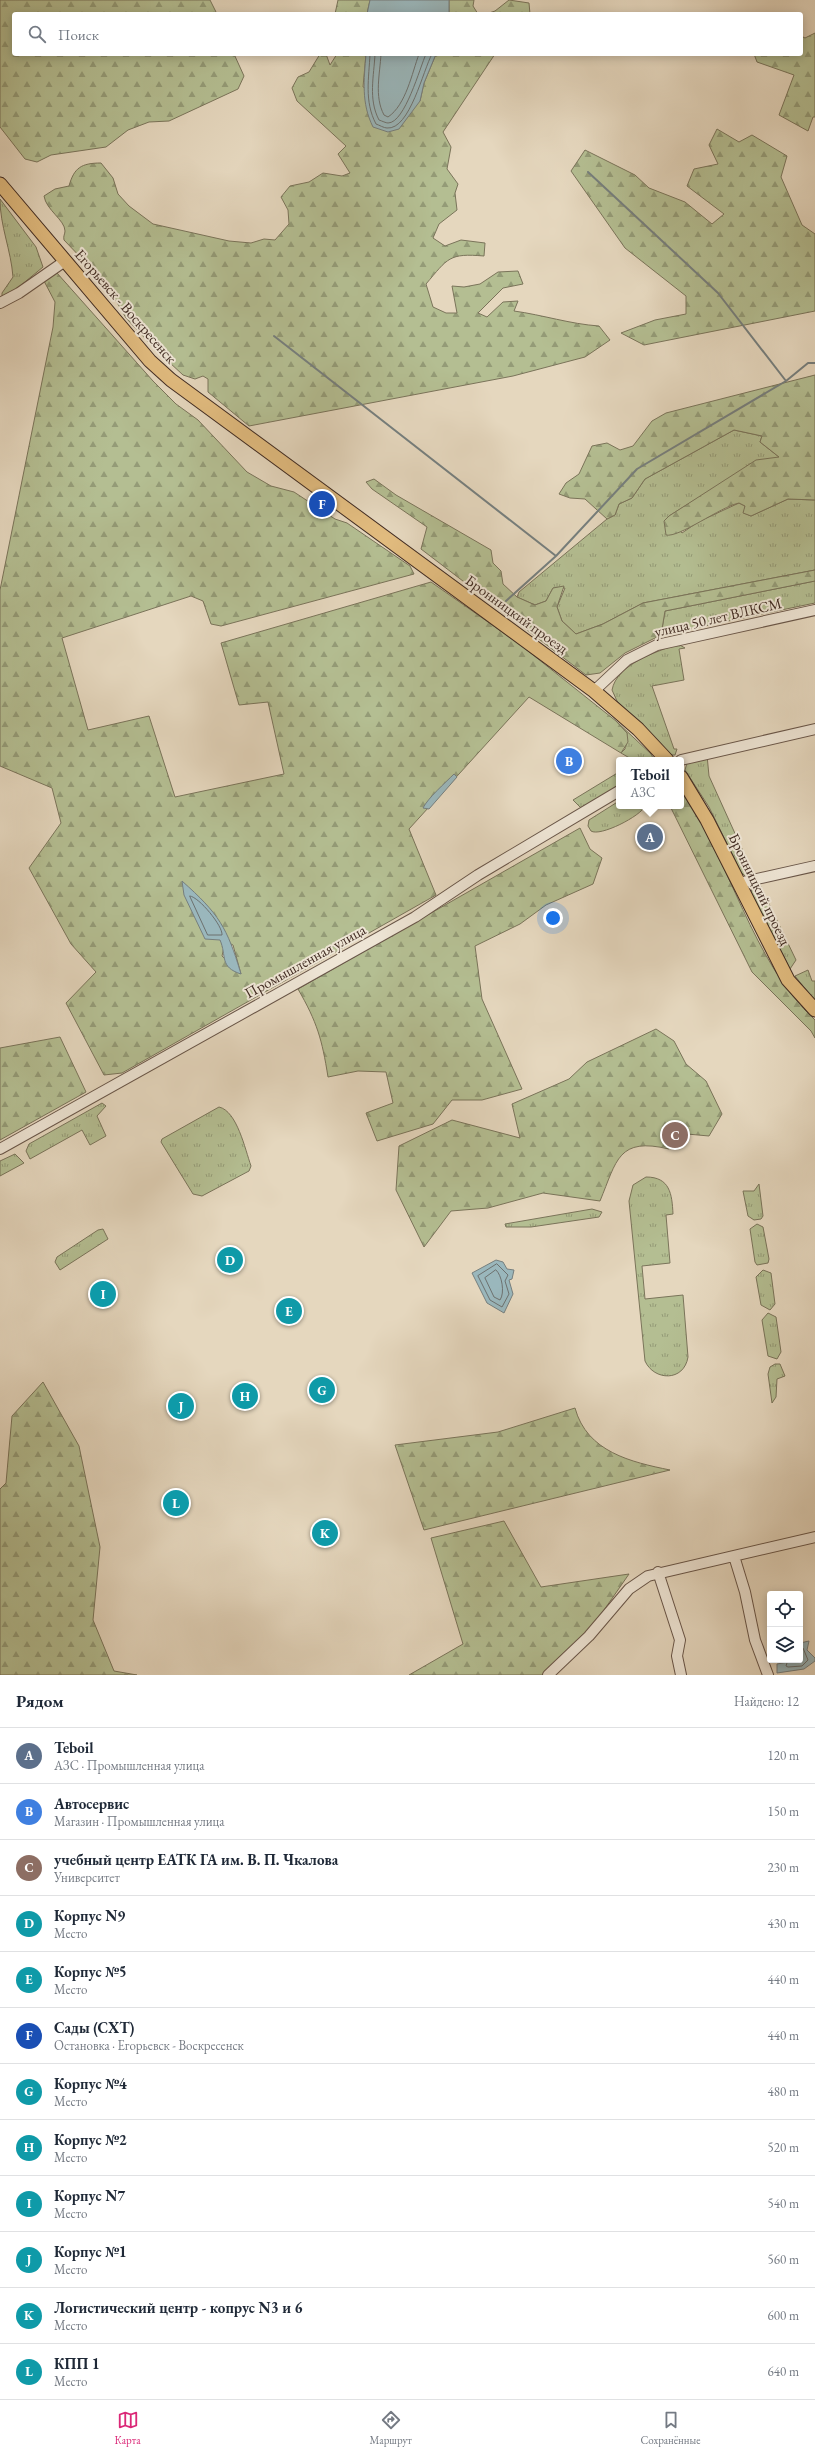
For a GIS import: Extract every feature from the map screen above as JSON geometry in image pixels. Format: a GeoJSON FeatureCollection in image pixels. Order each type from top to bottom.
{"type":"FeatureCollection","features":[{"type":"Feature","properties":{"kind":"main road","name":"Егорьевск - Воскресенск"},"geometry":{"type":"LineString","coordinates":[[0,184],[150,361],[171,380],[340,505]]}},
{"type":"Feature","properties":{"kind":"main road","name":"Бронницкий проезд"},"geometry":{"type":"LineString","coordinates":[[340,505],[594,691],[638,729],[664,757]]}},
{"type":"Feature","properties":{"kind":"main road","name":"Бронницкий проезд"},"geometry":{"type":"LineString","coordinates":[[684,782],[708,820],[788,980],[815,1010]]}},
{"type":"Feature","properties":{"kind":"street"},"geometry":{"type":"LineString","coordinates":[[0,303],[19,293],[65,261]]}},
{"type":"Feature","properties":{"kind":"street","name":"улица 50 лет ВЛКСМ"},"geometry":{"type":"LineString","coordinates":[[594,691],[627,660],[657,645],[815,610]]}},
{"type":"Feature","properties":{"kind":"street"},"geometry":{"type":"LineString","coordinates":[[684,759],[815,729]]}},
{"type":"Feature","properties":{"kind":"street","name":"Промышленная улица"},"geometry":{"type":"LineString","coordinates":[[0,1149],[415,917],[478,875],[616,793]]}},
{"type":"Feature","properties":{"kind":"street"},"geometry":{"type":"LineString","coordinates":[[739,883],[815,866]]}},
{"type":"Feature","properties":{"kind":"street"},"geometry":{"type":"LineString","coordinates":[[548,1675],[590,1636],[629,1589],[658,1572],[815,1538]]}},
{"type":"Feature","properties":{"kind":"street"},"geometry":{"type":"LineString","coordinates":[[734,1556],[745,1592],[755,1640],[768,1675]]}},
{"type":"Feature","properties":{"kind":"street"},"geometry":{"type":"LineString","coordinates":[[658,1572],[680,1640],[677,1656],[681,1675]]}},
{"type":"Feature","properties":{"kind":"green space"},"geometry":{"type":"Polygon","coordinates":[[[0,0],[210,0],[216,12],[12,12],[12,56],[235,56],[244,76],[238,89],[169,121],[149,122],[128,130],[106,147],[51,155],[37,162],[25,159],[0,127],[0,0]]]}},
{"type":"Feature","properties":{"kind":"green space"},"geometry":{"type":"Polygon","coordinates":[[[338,0],[370,0],[367,12],[335,12],[338,0]]]}},
{"type":"Feature","properties":{"kind":"green space"},"geometry":{"type":"Polygon","coordinates":[[[449,0],[474,0],[473,6],[477,12],[449,12],[449,0]]]}},
{"type":"Feature","properties":{"kind":"green space"},"geometry":{"type":"Polygon","coordinates":[[[509,0],[529,3],[530,12],[492,12],[509,0]]]}},
{"type":"Feature","properties":{"kind":"green space"},"geometry":{"type":"Polygon","coordinates":[[[815,33],[815,117],[813,117],[808,131],[779,115],[794,75],[757,62],[755,56],[803,56],[803,37],[805,38],[815,33]]]}},
{"type":"Feature","properties":{"kind":"green space"},"geometry":{"type":"Polygon","coordinates":[[[319,56],[327,56],[330,65],[336,56],[366,56],[363,87],[420,101],[424,83],[435,56],[494,56],[443,132],[451,147],[447,169],[458,184],[455,193],[457,210],[439,224],[433,238],[445,246],[461,240],[485,243],[484,256],[463,255],[450,259],[439,268],[426,284],[433,307],[446,313],[457,313],[452,286],[464,287],[480,284],[498,272],[518,271],[523,284],[503,288],[478,313],[487,317],[503,302],[518,301],[514,311],[599,326],[610,340],[585,357],[513,376],[249,426],[208,392],[208,379],[203,376],[195,379],[183,375],[155,349],[126,318],[107,285],[64,240],[64,227],[48,206],[44,196],[55,189],[69,186],[73,175],[79,168],[88,164],[101,163],[113,178],[118,194],[129,206],[153,224],[229,241],[251,243],[264,239],[275,240],[289,224],[288,210],[281,197],[290,186],[309,182],[323,173],[342,176],[350,173],[338,154],[346,146],[297,101],[292,88],[298,77],[309,72],[319,56]]]}},
{"type":"Feature","properties":{"kind":"green space"},"geometry":{"type":"Polygon","coordinates":[[[717,129],[739,142],[752,135],[787,156],[781,177],[802,225],[815,234],[815,311],[644,345],[621,333],[655,320],[686,314],[686,296],[625,248],[571,171],[585,150],[635,175],[649,188],[685,202],[712,224],[724,214],[687,186],[694,169],[718,164],[709,145],[717,129]]]}},
{"type":"Feature","properties":{"kind":"green space"},"geometry":{"type":"Polygon","coordinates":[[[0,199],[36,247],[43,267],[14,291],[2,297],[2,293],[13,277],[0,209],[0,199]]]}},
{"type":"Feature","properties":{"kind":"green space"},"geometry":{"type":"Polygon","coordinates":[[[57,273],[153,381],[176,404],[198,420],[247,472],[271,486],[294,492],[335,519],[347,523],[410,566],[414,574],[221,626],[211,624],[203,601],[191,596],[62,638],[88,730],[149,716],[175,797],[284,774],[268,702],[239,705],[221,643],[431,582],[518,643],[616,721],[627,733],[628,742],[621,753],[529,697],[409,829],[436,895],[122,1073],[104,1075],[66,1003],[96,972],[71,944],[29,868],[61,823],[52,788],[0,766],[0,590],[53,327],[55,302],[44,281],[57,273]],[[220,939],[224,947],[222,956],[241,974],[233,945],[220,939]]]}},
{"type":"Feature","properties":{"kind":"green space"},"geometry":{"type":"Polygon","coordinates":[[[815,375],[815,500],[788,499],[751,516],[743,513],[745,506],[739,503],[721,510],[680,532],[672,535],[666,535],[664,521],[669,516],[756,460],[779,457],[760,442],[762,436],[734,430],[645,479],[632,498],[619,504],[615,515],[607,519],[585,499],[570,498],[559,494],[566,483],[579,474],[592,446],[607,443],[620,450],[633,446],[652,421],[666,413],[815,375]]]}},
{"type":"Feature","properties":{"kind":"green space"},"geometry":{"type":"Polygon","coordinates":[[[734,430],[762,436],[760,442],[779,457],[722,483],[669,516],[682,533],[698,522],[739,503],[745,506],[744,513],[751,516],[788,499],[815,500],[815,570],[643,603],[603,624],[576,634],[562,621],[557,607],[565,588],[553,588],[546,601],[535,605],[517,597],[519,592],[607,519],[615,515],[619,504],[632,498],[645,479],[734,430]]]}},
{"type":"Feature","properties":{"kind":"green space"},"geometry":{"type":"Polygon","coordinates":[[[374,479],[396,495],[491,550],[493,563],[501,571],[503,584],[517,597],[535,605],[546,601],[553,588],[564,586],[557,607],[562,621],[576,634],[603,624],[643,603],[815,570],[815,581],[665,611],[661,635],[625,653],[600,673],[586,675],[421,549],[427,527],[372,489],[366,482],[374,479]]]}},
{"type":"Feature","properties":{"kind":"green space"},"geometry":{"type":"Polygon","coordinates":[[[815,581],[815,603],[661,635],[665,611],[815,581]]]}},
{"type":"Feature","properties":{"kind":"green space"},"geometry":{"type":"Polygon","coordinates":[[[678,644],[685,648],[679,649],[684,680],[652,686],[674,749],[677,749],[675,755],[672,755],[617,701],[612,690],[615,681],[629,666],[649,655],[678,644]]]}},
{"type":"Feature","properties":{"kind":"green space"},"geometry":{"type":"Polygon","coordinates":[[[616,721],[652,757],[628,757],[621,753],[625,749],[627,733],[616,721]]]}},
{"type":"Feature","properties":{"kind":"green space"},"geometry":{"type":"Polygon","coordinates":[[[707,755],[709,776],[752,871],[751,875],[745,876],[741,872],[709,807],[685,770],[687,763],[707,755]]]}},
{"type":"Feature","properties":{"kind":"green space"},"geometry":{"type":"Polygon","coordinates":[[[616,774],[616,787],[582,809],[573,800],[616,774]]]}},
{"type":"Feature","properties":{"kind":"green space"},"geometry":{"type":"Polygon","coordinates":[[[684,794],[714,847],[758,940],[774,969],[793,996],[815,1020],[815,1038],[811,1031],[752,972],[671,809],[684,809],[684,794]]]}},
{"type":"Feature","properties":{"kind":"green space"},"geometry":{"type":"Polygon","coordinates":[[[616,803],[616,809],[643,809],[629,820],[603,831],[591,831],[588,826],[589,820],[616,803]]]}},
{"type":"Feature","properties":{"kind":"green space"},"geometry":{"type":"Polygon","coordinates":[[[580,828],[590,849],[602,858],[593,884],[546,905],[520,924],[475,946],[482,999],[522,1089],[482,1100],[452,1100],[433,1124],[377,1141],[366,1113],[393,1103],[386,1072],[358,1071],[328,1077],[318,1031],[310,1011],[298,989],[580,828]]]}},
{"type":"Feature","properties":{"kind":"green space"},"geometry":{"type":"Polygon","coordinates":[[[759,883],[796,960],[790,969],[751,892],[754,885],[759,883]]]}},
{"type":"Feature","properties":{"kind":"green space"},"geometry":{"type":"Polygon","coordinates":[[[808,970],[812,981],[815,981],[815,1001],[795,976],[808,970]]]}},
{"type":"Feature","properties":{"kind":"green space"},"geometry":{"type":"Polygon","coordinates":[[[656,1029],[674,1041],[686,1064],[706,1081],[722,1114],[709,1136],[687,1134],[669,1149],[652,1146],[639,1146],[629,1149],[616,1163],[600,1201],[543,1193],[488,1208],[451,1211],[424,1247],[396,1190],[399,1146],[452,1120],[520,1138],[512,1104],[569,1079],[587,1062],[656,1029]]]}},
{"type":"Feature","properties":{"kind":"green space"},"geometry":{"type":"Polygon","coordinates":[[[60,1037],[86,1092],[0,1140],[0,1048],[60,1037]]]}},
{"type":"Feature","properties":{"kind":"green space"},"geometry":{"type":"Polygon","coordinates":[[[102,1103],[106,1106],[97,1116],[106,1136],[90,1145],[82,1130],[30,1159],[26,1151],[29,1144],[102,1103]]]}},
{"type":"Feature","properties":{"kind":"green space"},"geometry":{"type":"Polygon","coordinates":[[[219,1107],[231,1116],[240,1132],[251,1166],[249,1171],[202,1196],[193,1194],[161,1142],[162,1139],[219,1107]]]}},
{"type":"Feature","properties":{"kind":"green space"},"geometry":{"type":"Polygon","coordinates":[[[15,1154],[24,1163],[0,1176],[0,1161],[15,1154]]]}},
{"type":"Feature","properties":{"kind":"green space"},"geometry":{"type":"Polygon","coordinates":[[[646,1177],[654,1178],[665,1183],[672,1200],[673,1214],[666,1215],[670,1263],[642,1266],[645,1299],[683,1295],[688,1357],[681,1371],[675,1375],[668,1376],[655,1372],[649,1368],[645,1361],[629,1201],[633,1185],[646,1177]]]}},
{"type":"Feature","properties":{"kind":"green space"},"geometry":{"type":"Polygon","coordinates":[[[759,1184],[763,1216],[761,1219],[754,1220],[748,1216],[743,1191],[754,1191],[759,1184]]]}},
{"type":"Feature","properties":{"kind":"green space"},"geometry":{"type":"Polygon","coordinates":[[[592,1209],[602,1212],[599,1217],[531,1227],[506,1227],[505,1224],[592,1209]]]}},
{"type":"Feature","properties":{"kind":"green space"},"geometry":{"type":"Polygon","coordinates":[[[757,1224],[763,1227],[769,1259],[768,1263],[757,1265],[755,1262],[750,1229],[757,1224]]]}},
{"type":"Feature","properties":{"kind":"green space"},"geometry":{"type":"Polygon","coordinates":[[[103,1229],[108,1239],[60,1270],[55,1262],[57,1257],[98,1230],[103,1229]]]}},
{"type":"Feature","properties":{"kind":"green space"},"geometry":{"type":"Polygon","coordinates":[[[763,1270],[771,1273],[775,1304],[770,1310],[761,1305],[756,1277],[763,1270]]]}},
{"type":"Feature","properties":{"kind":"green space"},"geometry":{"type":"Polygon","coordinates":[[[768,1313],[776,1317],[781,1352],[777,1359],[768,1356],[762,1320],[768,1313]]]}},
{"type":"Feature","properties":{"kind":"green space"},"geometry":{"type":"Polygon","coordinates":[[[775,1364],[780,1364],[785,1376],[777,1379],[776,1397],[772,1403],[768,1374],[770,1367],[775,1364]]]}},
{"type":"Feature","properties":{"kind":"green space"},"geometry":{"type":"Polygon","coordinates":[[[43,1382],[79,1446],[100,1547],[93,1620],[114,1671],[137,1675],[0,1675],[0,1489],[6,1483],[12,1416],[43,1382]]]}},
{"type":"Feature","properties":{"kind":"green space"},"geometry":{"type":"Polygon","coordinates":[[[575,1408],[581,1423],[589,1435],[600,1445],[612,1452],[640,1463],[670,1470],[424,1530],[395,1445],[498,1432],[575,1408]]]}},
{"type":"Feature","properties":{"kind":"green space"},"geometry":{"type":"Polygon","coordinates":[[[504,1521],[541,1587],[629,1574],[595,1623],[542,1675],[409,1675],[463,1644],[431,1538],[504,1521]]]}},
{"type":"Feature","properties":{"kind":"water"},"geometry":{"type":"Polygon","coordinates":[[[370,0],[449,0],[449,12],[367,12],[370,0]]]}},
{"type":"Feature","properties":{"kind":"water"},"geometry":{"type":"Polygon","coordinates":[[[366,56],[435,56],[424,83],[420,101],[399,129],[388,132],[373,127],[369,118],[365,100],[364,82],[366,56]]]}},
{"type":"Feature","properties":{"kind":"water"},"geometry":{"type":"Polygon","coordinates":[[[454,774],[457,777],[429,809],[423,808],[433,795],[454,774]]]}},
{"type":"Feature","properties":{"kind":"water"},"geometry":{"type":"Polygon","coordinates":[[[182,881],[205,903],[220,922],[231,944],[241,974],[229,968],[225,960],[220,940],[205,939],[184,895],[182,881]]]}},
{"type":"Feature","properties":{"kind":"water"},"geometry":{"type":"Polygon","coordinates":[[[496,1260],[503,1262],[507,1269],[514,1270],[512,1279],[509,1280],[513,1294],[504,1313],[487,1303],[472,1273],[496,1260]]]}},
{"type":"Feature","properties":{"kind":"water"},"geometry":{"type":"Polygon","coordinates":[[[809,1641],[807,1650],[815,1658],[815,1661],[804,1669],[777,1673],[777,1664],[803,1663],[803,1642],[809,1641]]]}},
{"type":"Feature","properties":{"kind":"waterway"},"geometry":{"type":"LineString","coordinates":[[588,172],[718,293],[786,381]]}},
{"type":"Feature","properties":{"kind":"waterway"},"geometry":{"type":"LineString","coordinates":[[274,336],[556,556]]}},
{"type":"Feature","properties":{"kind":"waterway"},"geometry":{"type":"LineString","coordinates":[[506,601],[556,556],[637,469],[786,381],[808,363],[815,363]]}},
{"type":"Feature","properties":{"kind":"place","name":"Сады (СХТ)"},"geometry":{"type":"Point","coordinates":[322,504]}},
{"type":"Feature","properties":{"kind":"place","name":"Автосервис"},"geometry":{"type":"Point","coordinates":[569,761]}},
{"type":"Feature","properties":{"kind":"place","name":"Teboil"},"geometry":{"type":"Point","coordinates":[650,837]}},
{"type":"Feature","properties":{"kind":"place","name":"учебный центр ЕАТК ГА им. В. П. Чкалова"},"geometry":{"type":"Point","coordinates":[675,1135]}},
{"type":"Feature","properties":{"kind":"place","name":"Корпус N9"},"geometry":{"type":"Point","coordinates":[230,1260]}},
{"type":"Feature","properties":{"kind":"place","name":"Корпус N7"},"geometry":{"type":"Point","coordinates":[103,1294]}},
{"type":"Feature","properties":{"kind":"place","name":"Корпус №5"},"geometry":{"type":"Point","coordinates":[289,1311]}},
{"type":"Feature","properties":{"kind":"place","name":"Корпус №4"},"geometry":{"type":"Point","coordinates":[322,1390]}},
{"type":"Feature","properties":{"kind":"place","name":"Корпус №2"},"geometry":{"type":"Point","coordinates":[245,1396]}},
{"type":"Feature","properties":{"kind":"place","name":"Корпус №1"},"geometry":{"type":"Point","coordinates":[181,1406]}},
{"type":"Feature","properties":{"kind":"place","name":"КПП 1"},"geometry":{"type":"Point","coordinates":[176,1503]}},
{"type":"Feature","properties":{"kind":"place","name":"Логистический центр - копрус N3 и 6"},"geometry":{"type":"Point","coordinates":[325,1533]}}]}
